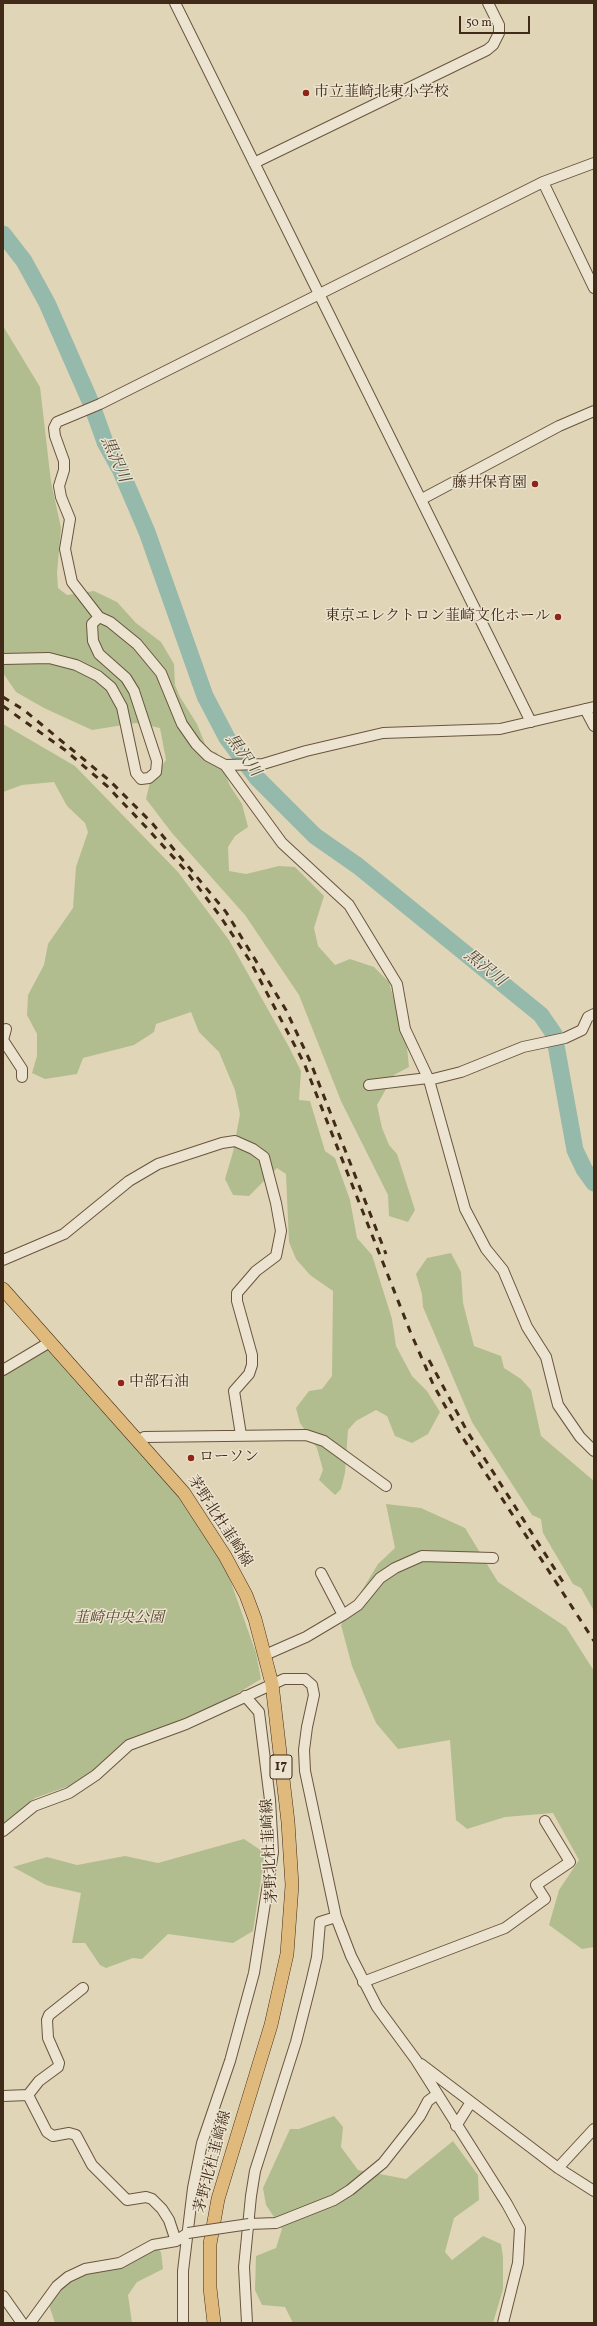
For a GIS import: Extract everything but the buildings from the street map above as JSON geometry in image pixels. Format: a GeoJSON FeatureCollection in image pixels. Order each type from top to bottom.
{"type":"FeatureCollection","features":[{"type":"Feature","properties":{"kind":"main road","name":"茅野北杜韮崎線"},"geometry":{"type":"LineString","coordinates":[[3,1290],[140,1441],[184,1493],[225,1556],[248,1601],[265,1655],[272,1684],[288,1822],[291,1877],[287,1954],[271,2025],[218,2199],[210,2244],[210,2288],[214,2323]]}},
{"type":"Feature","properties":{"kind":"street"},"geometry":{"type":"LineString","coordinates":[[175,3],[422,499],[531,722]]}},
{"type":"Feature","properties":{"kind":"street"},"geometry":{"type":"LineString","coordinates":[[254,163],[487,50],[493,45],[499,32],[499,25],[488,3]]}},
{"type":"Feature","properties":{"kind":"street"},"geometry":{"type":"LineString","coordinates":[[594,163],[543,182],[96,406],[57,422],[54,428],[64,462],[64,470],[59,486],[61,497],[70,519],[65,549],[72,582],[99,617],[110,622],[137,644],[161,673],[182,724],[196,744],[208,756],[225,765],[282,843],[349,905],[360,921],[397,984],[405,1029],[429,1079],[465,1209],[486,1249],[503,1270],[524,1320],[546,1357],[558,1405],[580,1437],[594,1451]]}},
{"type":"Feature","properties":{"kind":"street"},"geometry":{"type":"LineString","coordinates":[[543,182],[594,288]]}},
{"type":"Feature","properties":{"kind":"street"},"geometry":{"type":"LineString","coordinates":[[422,499],[559,426],[594,411]]}},
{"type":"Feature","properties":{"kind":"street"},"geometry":{"type":"LineString","coordinates":[[3,659],[49,658],[76,665],[98,676],[111,687],[119,699],[136,773],[141,779],[148,778],[156,772],[156,762],[142,711],[134,691],[126,678],[99,654],[92,641],[92,624],[99,617]]}},
{"type":"Feature","properties":{"kind":"street"},"geometry":{"type":"LineString","coordinates":[[225,765],[255,764],[383,733],[486,730],[531,722],[590,708],[594,726]]}},
{"type":"Feature","properties":{"kind":"street"},"geometry":{"type":"LineString","coordinates":[[369,1085],[429,1079],[461,1072],[523,1047],[565,1038],[582,1030],[588,1017],[594,1014]]}},
{"type":"Feature","properties":{"kind":"street"},"geometry":{"type":"LineString","coordinates":[[6,1029],[4,1040],[22,1069],[22,1076]]}},
{"type":"Feature","properties":{"kind":"street"},"geometry":{"type":"LineString","coordinates":[[3,1260],[64,1234],[129,1180],[158,1164],[222,1143],[235,1141],[254,1149],[264,1157],[276,1202],[281,1231],[276,1256],[256,1271],[237,1293],[237,1301],[252,1355],[252,1365],[249,1374],[234,1391],[242,1436]]}},
{"type":"Feature","properties":{"kind":"street"},"geometry":{"type":"LineString","coordinates":[[3,1370],[50,1342]]}},
{"type":"Feature","properties":{"kind":"street"},"geometry":{"type":"LineString","coordinates":[[140,1441],[144,1437],[306,1435],[324,1441],[386,1486]]}},
{"type":"Feature","properties":{"kind":"street"},"geometry":{"type":"LineString","coordinates":[[265,1655],[306,1637],[343,1615],[358,1605],[380,1578],[395,1568],[422,1556],[493,1558]]}},
{"type":"Feature","properties":{"kind":"street"},"geometry":{"type":"LineString","coordinates":[[321,1573],[343,1615]]}},
{"type":"Feature","properties":{"kind":"street"},"geometry":{"type":"LineString","coordinates":[[3,1831],[34,1806],[69,1793],[90,1779],[129,1745],[217,1711],[244,1696],[284,1679],[306,1679],[312,1685],[314,1695],[304,1750],[305,1771],[336,1917],[363,1982],[377,2007],[416,2060],[436,2095],[507,2204],[520,2228],[518,2263],[504,2323]]}},
{"type":"Feature","properties":{"kind":"street"},"geometry":{"type":"LineString","coordinates":[[183,2323],[184,2271],[193,2188],[202,2143],[230,2061],[254,1973],[273,1852],[270,1800],[258,1712],[244,1696]]}},
{"type":"Feature","properties":{"kind":"street"},"geometry":{"type":"LineString","coordinates":[[363,1982],[505,1928],[545,1899],[536,1885],[570,1862],[545,1820]]}},
{"type":"Feature","properties":{"kind":"street"},"geometry":{"type":"LineString","coordinates":[[247,2323],[244,2267],[255,2171],[296,2042],[317,1957],[320,1922],[336,1917]]}},
{"type":"Feature","properties":{"kind":"street"},"geometry":{"type":"LineString","coordinates":[[3,2096],[28,2095],[39,2081],[58,2067],[58,2063],[48,2038],[47,2020],[49,2015],[83,1988]]}},
{"type":"Feature","properties":{"kind":"street"},"geometry":{"type":"LineString","coordinates":[[416,2060],[558,2168],[594,2191]]}},
{"type":"Feature","properties":{"kind":"street"},"geometry":{"type":"LineString","coordinates":[[28,2095],[47,2132],[53,2136],[69,2133],[76,2136],[92,2166],[127,2200],[146,2197],[152,2199],[162,2209],[176,2241]]}},
{"type":"Feature","properties":{"kind":"street"},"geometry":{"type":"LineString","coordinates":[[30,2323],[57,2286],[68,2277],[85,2269],[120,2263],[153,2245],[176,2241],[188,2233],[249,2224],[276,2223],[334,2200],[350,2190],[384,2163],[420,2116],[428,2101],[436,2095]]}},
{"type":"Feature","properties":{"kind":"street"},"geometry":{"type":"LineString","coordinates":[[456,2126],[471,2102]]}},
{"type":"Feature","properties":{"kind":"street"},"geometry":{"type":"LineString","coordinates":[[558,2168],[594,2129]]}},
{"type":"Feature","properties":{"kind":"street"},"geometry":{"type":"LineString","coordinates":[[3,2296],[22,2323]]}},
{"type":"Feature","properties":{"kind":"green space"},"geometry":{"type":"Polygon","coordinates":[[[3,326],[40,387],[51,482],[61,528],[57,573],[58,588],[67,595],[94,591],[117,602],[136,623],[161,642],[174,664],[175,685],[180,697],[197,724],[207,749],[217,753],[230,786],[242,804],[248,827],[235,836],[228,847],[229,871],[246,874],[279,866],[295,867],[324,896],[314,928],[318,946],[335,965],[350,959],[374,967],[389,982],[407,1048],[409,1067],[394,1075],[377,1105],[382,1128],[389,1145],[397,1154],[415,1210],[408,1222],[389,1216],[388,1195],[341,1101],[299,995],[245,915],[172,833],[146,799],[150,782],[166,760],[160,728],[136,723],[92,730],[44,708],[16,692],[3,673],[3,326]]]}},
{"type":"Feature","properties":{"kind":"green space"},"geometry":{"type":"Polygon","coordinates":[[[3,724],[75,766],[178,872],[229,940],[301,1071],[299,1100],[310,1101],[325,1151],[335,1158],[350,1200],[357,1238],[372,1255],[392,1319],[396,1346],[412,1376],[427,1391],[440,1412],[428,1434],[412,1443],[395,1436],[387,1416],[376,1410],[356,1421],[348,1430],[345,1473],[341,1489],[335,1495],[319,1480],[323,1470],[317,1448],[300,1423],[296,1408],[309,1391],[322,1389],[332,1376],[333,1291],[310,1275],[296,1259],[289,1242],[286,1174],[277,1168],[249,1196],[233,1195],[225,1179],[233,1152],[240,1114],[235,1090],[219,1052],[199,1032],[191,1012],[156,1024],[154,1032],[134,1045],[83,1058],[77,1074],[45,1079],[32,1073],[37,1056],[37,1034],[27,1015],[28,995],[44,965],[48,944],[73,908],[76,867],[88,832],[85,823],[67,806],[54,782],[22,785],[3,792],[3,724]]]}},
{"type":"Feature","properties":{"kind":"green space"},"geometry":{"type":"Polygon","coordinates":[[[451,1253],[461,1272],[463,1303],[474,1346],[501,1356],[504,1368],[521,1379],[531,1390],[541,1436],[594,1481],[594,1611],[581,1588],[573,1584],[543,1533],[541,1519],[532,1515],[472,1422],[423,1307],[422,1294],[416,1274],[427,1258],[451,1253]]]}},
{"type":"Feature","properties":{"kind":"green space","name":"韮崎中央公園"},"geometry":{"type":"Polygon","coordinates":[[[49,1347],[179,1490],[222,1557],[256,1653],[261,1679],[223,1702],[123,1744],[98,1769],[69,1786],[35,1798],[3,1825],[3,1376],[49,1347]]]}},
{"type":"Feature","properties":{"kind":"green space"},"geometry":{"type":"Polygon","coordinates":[[[386,1504],[421,1508],[465,1528],[498,1582],[566,1627],[594,1671],[594,1947],[582,1949],[549,1925],[559,1890],[579,1860],[553,1813],[505,1817],[467,1829],[456,1820],[450,1740],[398,1749],[376,1723],[352,1666],[341,1625],[378,1564],[395,1548],[386,1504]]]}},
{"type":"Feature","properties":{"kind":"green space"},"geometry":{"type":"Polygon","coordinates":[[[244,1839],[265,1853],[253,1931],[233,1943],[168,1934],[142,1959],[133,1958],[106,1968],[100,1965],[85,1943],[72,1943],[81,1893],[46,1885],[13,1867],[47,1857],[77,1865],[125,1856],[158,1863],[244,1839]]]}},
{"type":"Feature","properties":{"kind":"green space"},"geometry":{"type":"Polygon","coordinates":[[[334,2116],[343,2127],[341,2147],[358,2170],[406,2179],[453,2141],[478,2175],[479,2200],[454,2218],[445,2252],[452,2260],[483,2236],[501,2244],[503,2257],[503,2289],[493,2323],[293,2323],[285,2307],[262,2305],[255,2290],[256,2256],[276,2248],[282,2229],[266,2205],[263,2188],[290,2129],[299,2129],[334,2116]]]}},
{"type":"Feature","properties":{"kind":"green space"},"geometry":{"type":"Polygon","coordinates":[[[153,2245],[161,2252],[163,2269],[137,2282],[128,2295],[132,2323],[55,2323],[48,2302],[68,2277],[108,2266],[153,2245]]]}},
{"type":"Feature","properties":{"kind":"waterway","name":"黒沢川"},"geometry":{"type":"LineString","coordinates":[[3,234],[24,261],[47,303],[91,403],[105,442],[120,469],[147,532],[205,696],[227,738],[257,778],[315,836],[358,866],[541,1015],[554,1034],[575,1150],[584,1169],[594,1183]]}},
{"type":"Feature","properties":{"kind":"railway"},"geometry":{"type":"LineString","coordinates":[[3,697],[24,710],[110,781],[152,823],[226,912],[286,1010],[310,1061],[386,1254]]}},
{"type":"Feature","properties":{"kind":"railway"},"geometry":{"type":"LineString","coordinates":[[3,706],[65,750],[107,786],[186,871],[220,916],[250,961],[304,1063],[410,1331],[433,1384],[461,1435],[594,1641]]}},
{"type":"Feature","properties":{"kind":"railway"},"geometry":{"type":"LineString","coordinates":[[429,1360],[467,1431],[563,1582]]}},
{"type":"Feature","properties":{"kind":"place","name":"市立韮崎北東小学校"},"geometry":{"type":"Point","coordinates":[306,93]}},
{"type":"Feature","properties":{"kind":"place","name":"藤井保育園"},"geometry":{"type":"Point","coordinates":[535,484]}},
{"type":"Feature","properties":{"kind":"place","name":"東京エレクトロン韮崎文化ホール"},"geometry":{"type":"Point","coordinates":[558,617]}},
{"type":"Feature","properties":{"kind":"place","name":"中部石油"},"geometry":{"type":"Point","coordinates":[121,1383]}},
{"type":"Feature","properties":{"kind":"place","name":"ローソン"},"geometry":{"type":"Point","coordinates":[191,1458]}}]}
